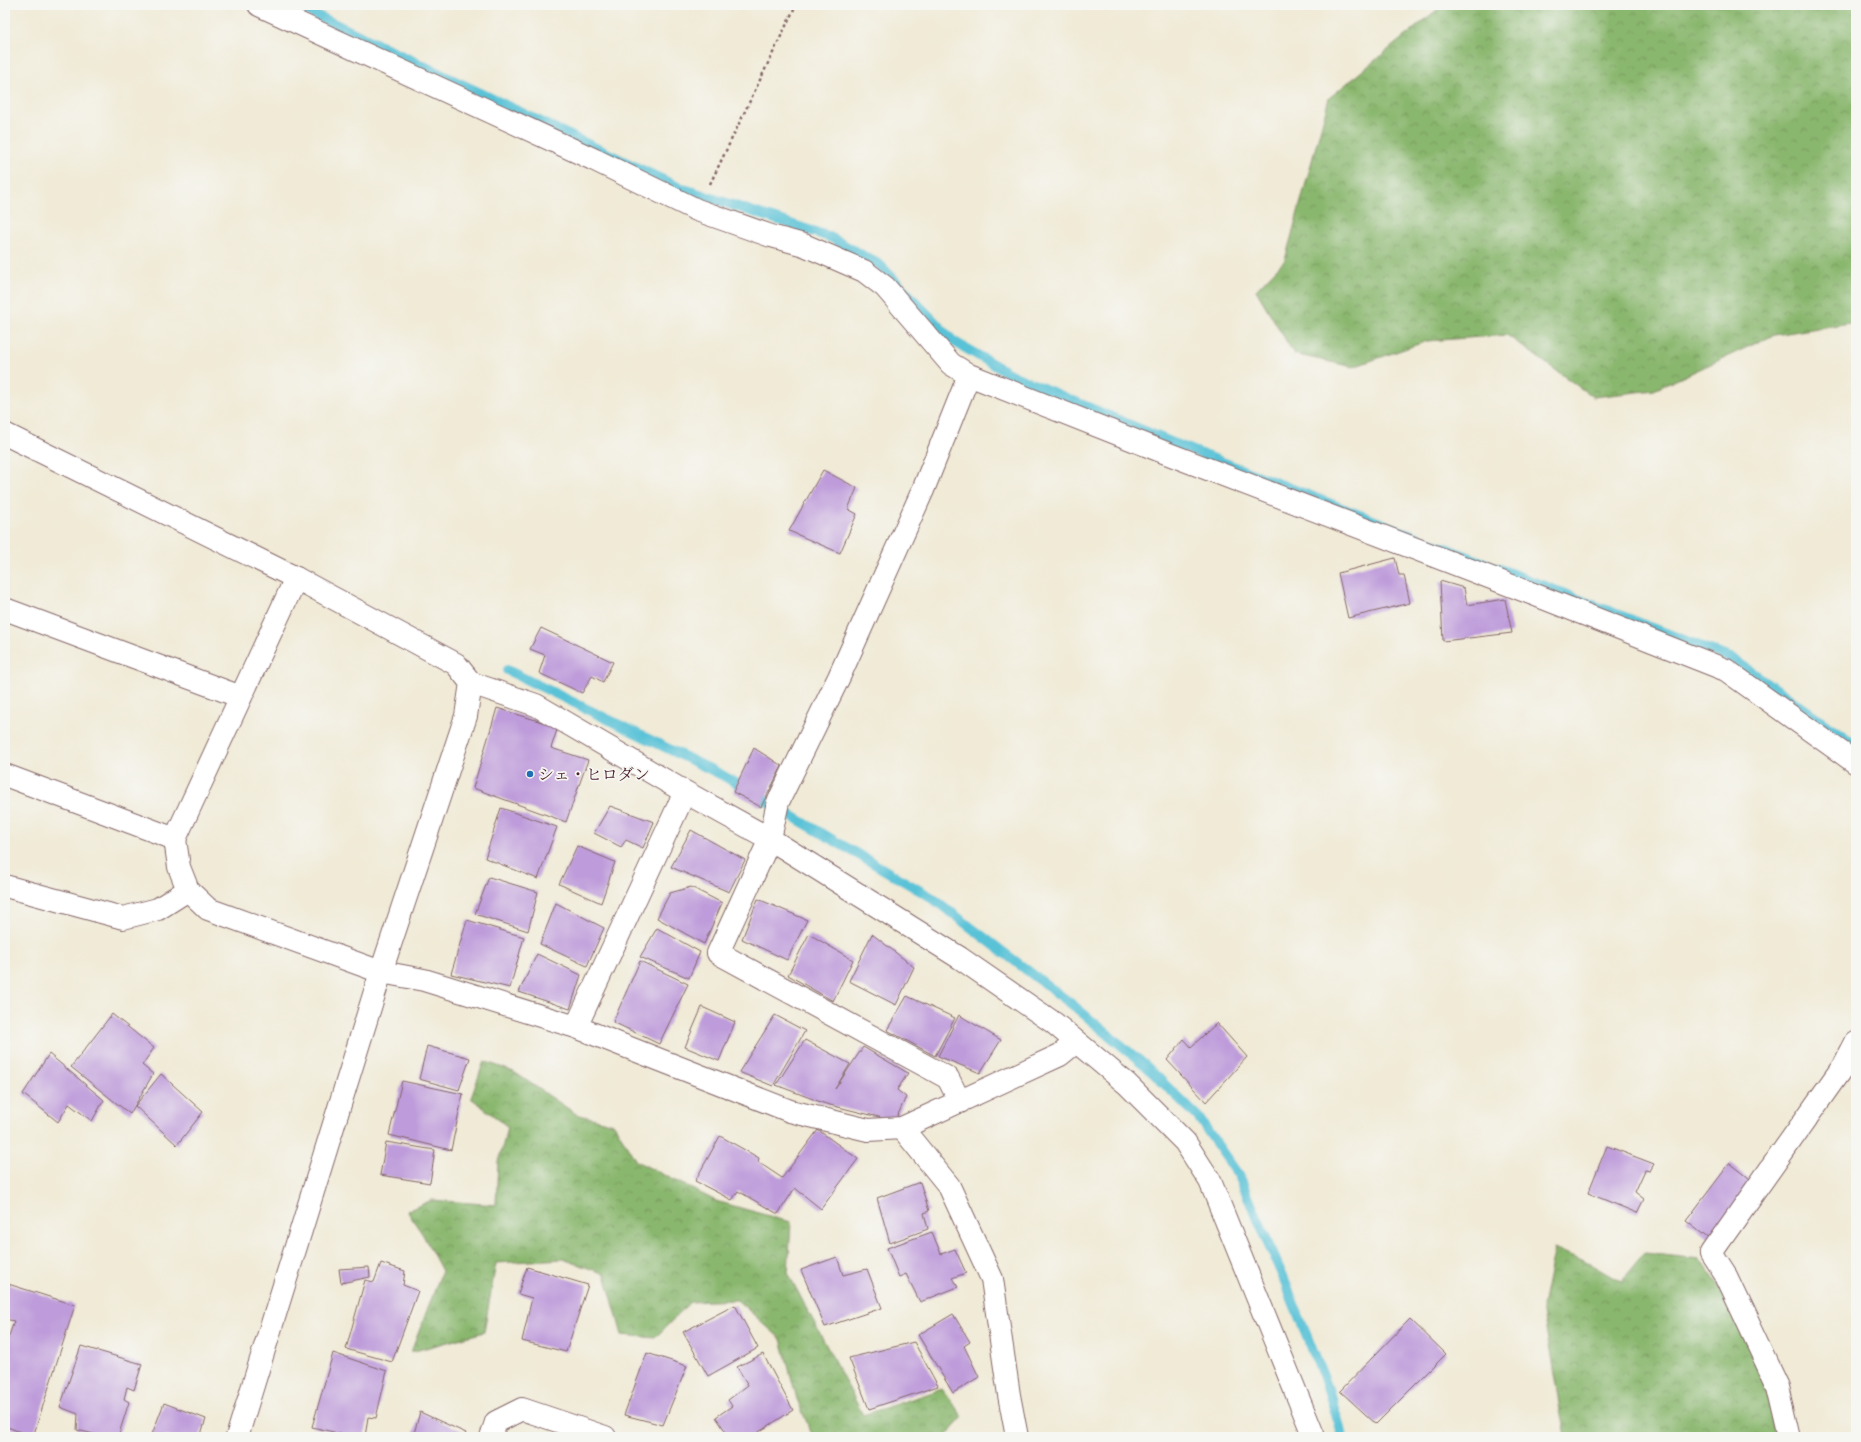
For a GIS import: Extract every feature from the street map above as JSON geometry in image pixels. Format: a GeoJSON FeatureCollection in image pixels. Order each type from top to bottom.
{"type":"FeatureCollection","features":[{"type":"Feature","properties":{"kind":"street"},"geometry":{"type":"LineString","coordinates":[[260,5],[595,160],[697,210],[771,236],[804,245],[864,271],[885,287],[951,364],[969,375],[1168,454],[1533,594],[1726,670],[1856,763]]}},
{"type":"Feature","properties":{"kind":"street"},"geometry":{"type":"LineString","coordinates":[[960,1102],[948,1078],[718,953],[770,839],[778,802],[839,677],[923,490],[969,375]]}},
{"type":"Feature","properties":{"kind":"street"},"geometry":{"type":"LineString","coordinates":[[5,434],[296,578],[456,664],[471,683],[536,705],[684,792],[770,839],[960,958],[1054,1023],[1127,1084],[1184,1142],[1210,1181],[1314,1437]]}},
{"type":"Feature","properties":{"kind":"street"},"geometry":{"type":"LineString","coordinates":[[296,578],[175,839],[179,867],[188,890],[208,909],[381,972],[424,980],[576,1027],[790,1111],[868,1130],[902,1128],[1060,1055],[1076,1042]]}},
{"type":"Feature","properties":{"kind":"street"},"geometry":{"type":"LineString","coordinates":[[5,609],[241,697]]}},
{"type":"Feature","properties":{"kind":"street"},"geometry":{"type":"LineString","coordinates":[[237,1437],[381,972],[466,716],[471,683]]}},
{"type":"Feature","properties":{"kind":"street"},"geometry":{"type":"LineString","coordinates":[[5,775],[175,839]]}},
{"type":"Feature","properties":{"kind":"street"},"geometry":{"type":"LineString","coordinates":[[576,1027],[684,792]]}},
{"type":"Feature","properties":{"kind":"street"},"geometry":{"type":"LineString","coordinates":[[5,886],[123,918],[158,909],[188,890]]}},
{"type":"Feature","properties":{"kind":"street"},"geometry":{"type":"LineString","coordinates":[[1790,1437],[1775,1379],[1726,1276],[1711,1253],[1844,1065],[1856,1042]]}},
{"type":"Feature","properties":{"kind":"street"},"geometry":{"type":"LineString","coordinates":[[902,1128],[948,1186],[992,1279],[1009,1395],[1017,1437]]}},
{"type":"Feature","properties":{"kind":"street"},"geometry":{"type":"LineString","coordinates":[[491,1437],[496,1422],[522,1409],[605,1437]]}},
{"type":"Feature","properties":{"kind":"path"},"geometry":{"type":"LineString","coordinates":[[697,210],[796,5]]}},
{"type":"Feature","properties":{"kind":"green space"},"geometry":{"type":"Polygon","coordinates":[[[1443,5],[1856,5],[1856,322],[1774,335],[1654,390],[1593,397],[1507,335],[1427,341],[1353,367],[1294,354],[1256,290],[1285,260],[1329,98],[1443,5]]]}},
{"type":"Feature","properties":{"kind":"green space"},"geometry":{"type":"Polygon","coordinates":[[[484,1061],[514,1072],[576,1114],[614,1124],[636,1161],[716,1201],[791,1222],[788,1273],[863,1415],[942,1389],[963,1417],[945,1437],[813,1437],[797,1399],[781,1339],[737,1300],[690,1302],[655,1338],[622,1335],[605,1274],[563,1259],[496,1263],[484,1332],[411,1352],[442,1271],[423,1235],[407,1211],[432,1200],[496,1205],[498,1162],[508,1127],[471,1098],[484,1061]]]}},
{"type":"Feature","properties":{"kind":"green space"},"geometry":{"type":"Polygon","coordinates":[[[1554,1248],[1590,1264],[1621,1282],[1645,1253],[1700,1259],[1733,1305],[1766,1389],[1777,1437],[1565,1437],[1542,1306],[1554,1248]]]}},
{"type":"Feature","properties":{"kind":"building"},"geometry":{"type":"Polygon","coordinates":[[[823,470],[857,488],[848,509],[857,514],[840,553],[789,531],[823,470]]]}},
{"type":"Feature","properties":{"kind":"building"},"geometry":{"type":"Polygon","coordinates":[[[1395,558],[1399,575],[1404,575],[1410,603],[1348,618],[1338,573],[1395,558]]]}},
{"type":"Feature","properties":{"kind":"building"},"geometry":{"type":"Polygon","coordinates":[[[1440,581],[1464,588],[1467,605],[1505,599],[1512,633],[1443,641],[1440,581]]]}},
{"type":"Feature","properties":{"kind":"building"},"geometry":{"type":"Polygon","coordinates":[[[541,628],[613,662],[603,682],[592,676],[582,693],[539,673],[545,655],[530,649],[541,628]]]}},
{"type":"Feature","properties":{"kind":"building","name":"シェ・ヒロダン"},"geometry":{"type":"Polygon","coordinates":[[[497,708],[558,727],[551,748],[588,760],[566,822],[473,788],[497,708]]]}},
{"type":"Feature","properties":{"kind":"building"},"geometry":{"type":"Polygon","coordinates":[[[754,748],[782,766],[761,807],[733,792],[754,748]]]}},
{"type":"Feature","properties":{"kind":"building"},"geometry":{"type":"Polygon","coordinates":[[[610,806],[654,822],[643,848],[626,840],[621,847],[594,833],[610,806]]]}},
{"type":"Feature","properties":{"kind":"building"},"geometry":{"type":"Polygon","coordinates":[[[501,808],[557,827],[538,879],[485,858],[501,808]]]}},
{"type":"Feature","properties":{"kind":"building"},"geometry":{"type":"Polygon","coordinates":[[[691,830],[745,860],[729,892],[671,867],[691,830]]]}},
{"type":"Feature","properties":{"kind":"building"},"geometry":{"type":"Polygon","coordinates":[[[577,846],[615,862],[601,903],[559,884],[577,846]]]}},
{"type":"Feature","properties":{"kind":"building"},"geometry":{"type":"Polygon","coordinates":[[[489,877],[538,892],[528,931],[475,914],[489,877]]]}},
{"type":"Feature","properties":{"kind":"building"},"geometry":{"type":"Polygon","coordinates":[[[691,887],[722,903],[704,944],[657,918],[670,893],[691,887]]]}},
{"type":"Feature","properties":{"kind":"building"},"geometry":{"type":"Polygon","coordinates":[[[758,899],[807,920],[787,960],[742,939],[758,899]]]}},
{"type":"Feature","properties":{"kind":"building"},"geometry":{"type":"Polygon","coordinates":[[[556,903],[604,928],[587,966],[540,944],[556,903]]]}},
{"type":"Feature","properties":{"kind":"building"},"geometry":{"type":"Polygon","coordinates":[[[467,920],[524,937],[510,988],[451,974],[467,920]]]}},
{"type":"Feature","properties":{"kind":"building"},"geometry":{"type":"Polygon","coordinates":[[[657,928],[700,952],[689,978],[640,957],[657,928]]]}},
{"type":"Feature","properties":{"kind":"building"},"geometry":{"type":"Polygon","coordinates":[[[809,934],[853,960],[833,1001],[788,975],[809,934]]]}},
{"type":"Feature","properties":{"kind":"building"},"geometry":{"type":"Polygon","coordinates":[[[872,934],[914,967],[896,1005],[849,981],[872,934]]]}},
{"type":"Feature","properties":{"kind":"building"},"geometry":{"type":"Polygon","coordinates":[[[537,954],[581,975],[570,1009],[519,992],[537,954]]]}},
{"type":"Feature","properties":{"kind":"building"},"geometry":{"type":"Polygon","coordinates":[[[640,961],[688,984],[659,1044],[613,1022],[640,961]]]}},
{"type":"Feature","properties":{"kind":"building"},"geometry":{"type":"Polygon","coordinates":[[[907,996],[955,1018],[935,1056],[887,1030],[907,996]]]}},
{"type":"Feature","properties":{"kind":"building"},"geometry":{"type":"Polygon","coordinates":[[[702,1007],[735,1022],[719,1061],[685,1047],[702,1007]]]}},
{"type":"Feature","properties":{"kind":"building"},"geometry":{"type":"Polygon","coordinates":[[[112,1014],[154,1048],[142,1065],[153,1074],[130,1114],[71,1067],[112,1014]]]}},
{"type":"Feature","properties":{"kind":"building"},"geometry":{"type":"Polygon","coordinates":[[[775,1015],[805,1031],[773,1086],[739,1072],[775,1015]]]}},
{"type":"Feature","properties":{"kind":"building"},"geometry":{"type":"Polygon","coordinates":[[[959,1015],[1001,1040],[980,1073],[938,1056],[959,1015]]]}},
{"type":"Feature","properties":{"kind":"building"},"geometry":{"type":"Polygon","coordinates":[[[1217,1023],[1247,1057],[1206,1102],[1167,1060],[1184,1039],[1191,1047],[1217,1023]]]}},
{"type":"Feature","properties":{"kind":"building"},"geometry":{"type":"Polygon","coordinates":[[[805,1040],[850,1064],[835,1089],[863,1047],[908,1073],[897,1090],[906,1097],[895,1121],[826,1104],[776,1085],[805,1040]]]}},
{"type":"Feature","properties":{"kind":"building"},"geometry":{"type":"Polygon","coordinates":[[[427,1046],[470,1058],[459,1090],[419,1079],[427,1046]]]}},
{"type":"Feature","properties":{"kind":"building"},"geometry":{"type":"Polygon","coordinates":[[[49,1054],[104,1100],[92,1121],[69,1104],[58,1122],[23,1094],[49,1054]]]}},
{"type":"Feature","properties":{"kind":"building"},"geometry":{"type":"Polygon","coordinates":[[[161,1074],[203,1112],[177,1145],[135,1106],[161,1074]]]}},
{"type":"Feature","properties":{"kind":"building"},"geometry":{"type":"Polygon","coordinates":[[[402,1081],[463,1094],[451,1150],[389,1135],[402,1081]]]}},
{"type":"Feature","properties":{"kind":"building"},"geometry":{"type":"Polygon","coordinates":[[[818,1130],[858,1159],[821,1209],[795,1188],[778,1214],[738,1191],[732,1200],[695,1181],[720,1136],[759,1158],[758,1162],[782,1178],[818,1130]]]}},
{"type":"Feature","properties":{"kind":"building"},"geometry":{"type":"Polygon","coordinates":[[[386,1142],[435,1150],[430,1183],[380,1175],[386,1142]]]}},
{"type":"Feature","properties":{"kind":"building"},"geometry":{"type":"Polygon","coordinates":[[[1607,1146],[1654,1164],[1650,1171],[1645,1170],[1635,1192],[1644,1199],[1637,1213],[1588,1193],[1607,1146]]]}},
{"type":"Feature","properties":{"kind":"building"},"geometry":{"type":"Polygon","coordinates":[[[1730,1163],[1754,1182],[1709,1239],[1686,1221],[1730,1163]]]}},
{"type":"Feature","properties":{"kind":"building"},"geometry":{"type":"Polygon","coordinates":[[[920,1182],[929,1211],[924,1213],[928,1229],[890,1243],[877,1198],[920,1182]]]}},
{"type":"Feature","properties":{"kind":"building"},"geometry":{"type":"Polygon","coordinates":[[[932,1232],[941,1254],[955,1249],[966,1273],[952,1278],[958,1287],[920,1302],[906,1274],[899,1277],[887,1248],[932,1232]]]}},
{"type":"Feature","properties":{"kind":"building"},"geometry":{"type":"Polygon","coordinates":[[[837,1257],[843,1275],[867,1269],[882,1308],[825,1327],[801,1270],[837,1257]]]}},
{"type":"Feature","properties":{"kind":"building"},"geometry":{"type":"Polygon","coordinates":[[[381,1263],[405,1271],[403,1285],[418,1291],[392,1362],[346,1349],[365,1280],[374,1282],[381,1263]]]}},
{"type":"Feature","properties":{"kind":"building"},"geometry":{"type":"Polygon","coordinates":[[[369,1267],[370,1277],[341,1283],[339,1269],[369,1267]]]}},
{"type":"Feature","properties":{"kind":"building"},"geometry":{"type":"Polygon","coordinates":[[[527,1267],[588,1285],[566,1352],[522,1341],[532,1298],[518,1294],[527,1267]]]}},
{"type":"Feature","properties":{"kind":"building"},"geometry":{"type":"Polygon","coordinates":[[[5,1283],[75,1305],[33,1437],[5,1426],[5,1348],[14,1321],[5,1319],[5,1283]]]}},
{"type":"Feature","properties":{"kind":"building"},"geometry":{"type":"Polygon","coordinates":[[[735,1305],[758,1348],[708,1376],[683,1332],[735,1305]]]}},
{"type":"Feature","properties":{"kind":"building"},"geometry":{"type":"Polygon","coordinates":[[[953,1314],[970,1342],[964,1346],[979,1377],[953,1393],[918,1335],[953,1314]]]}},
{"type":"Feature","properties":{"kind":"building"},"geometry":{"type":"Polygon","coordinates":[[[1410,1319],[1446,1354],[1376,1424],[1340,1391],[1410,1319]]]}},
{"type":"Feature","properties":{"kind":"building"},"geometry":{"type":"Polygon","coordinates":[[[914,1342],[938,1386],[869,1409],[849,1358],[914,1342]]]}},
{"type":"Feature","properties":{"kind":"building"},"geometry":{"type":"Polygon","coordinates":[[[81,1346],[142,1364],[134,1390],[127,1387],[124,1399],[129,1402],[118,1437],[106,1437],[77,1430],[78,1414],[60,1407],[81,1346]]]}},
{"type":"Feature","properties":{"kind":"building"},"geometry":{"type":"Polygon","coordinates":[[[333,1353],[387,1371],[376,1418],[368,1417],[365,1437],[355,1437],[312,1427],[333,1353]]]}},
{"type":"Feature","properties":{"kind":"building"},"geometry":{"type":"Polygon","coordinates":[[[647,1353],[687,1366],[663,1425],[624,1415],[647,1353]]]}},
{"type":"Feature","properties":{"kind":"building"},"geometry":{"type":"Polygon","coordinates":[[[763,1354],[793,1410],[751,1437],[729,1437],[716,1417],[732,1406],[728,1400],[748,1385],[737,1367],[763,1354]]]}},
{"type":"Feature","properties":{"kind":"building"},"geometry":{"type":"Polygon","coordinates":[[[164,1403],[206,1419],[200,1437],[151,1437],[164,1403]]]}},
{"type":"Feature","properties":{"kind":"building"},"geometry":{"type":"Polygon","coordinates":[[[420,1412],[466,1433],[464,1437],[413,1437],[420,1412]]]}},
{"type":"Feature","properties":{"kind":"waterway"},"geometry":{"type":"LineString","coordinates":[[295,5],[678,187],[830,237],[880,265],[953,341],[1012,375],[1178,445],[1733,659],[1856,745]]}},
{"type":"Feature","properties":{"kind":"waterway"},"geometry":{"type":"LineString","coordinates":[[507,670],[722,775],[931,897],[1074,1006],[1146,1066],[1198,1117],[1239,1176],[1283,1277],[1327,1386],[1343,1437]]}},
{"type":"Feature","properties":{"kind":"place","name":"シェ・ヒロダン"},"geometry":{"type":"Point","coordinates":[530,774]}}]}
